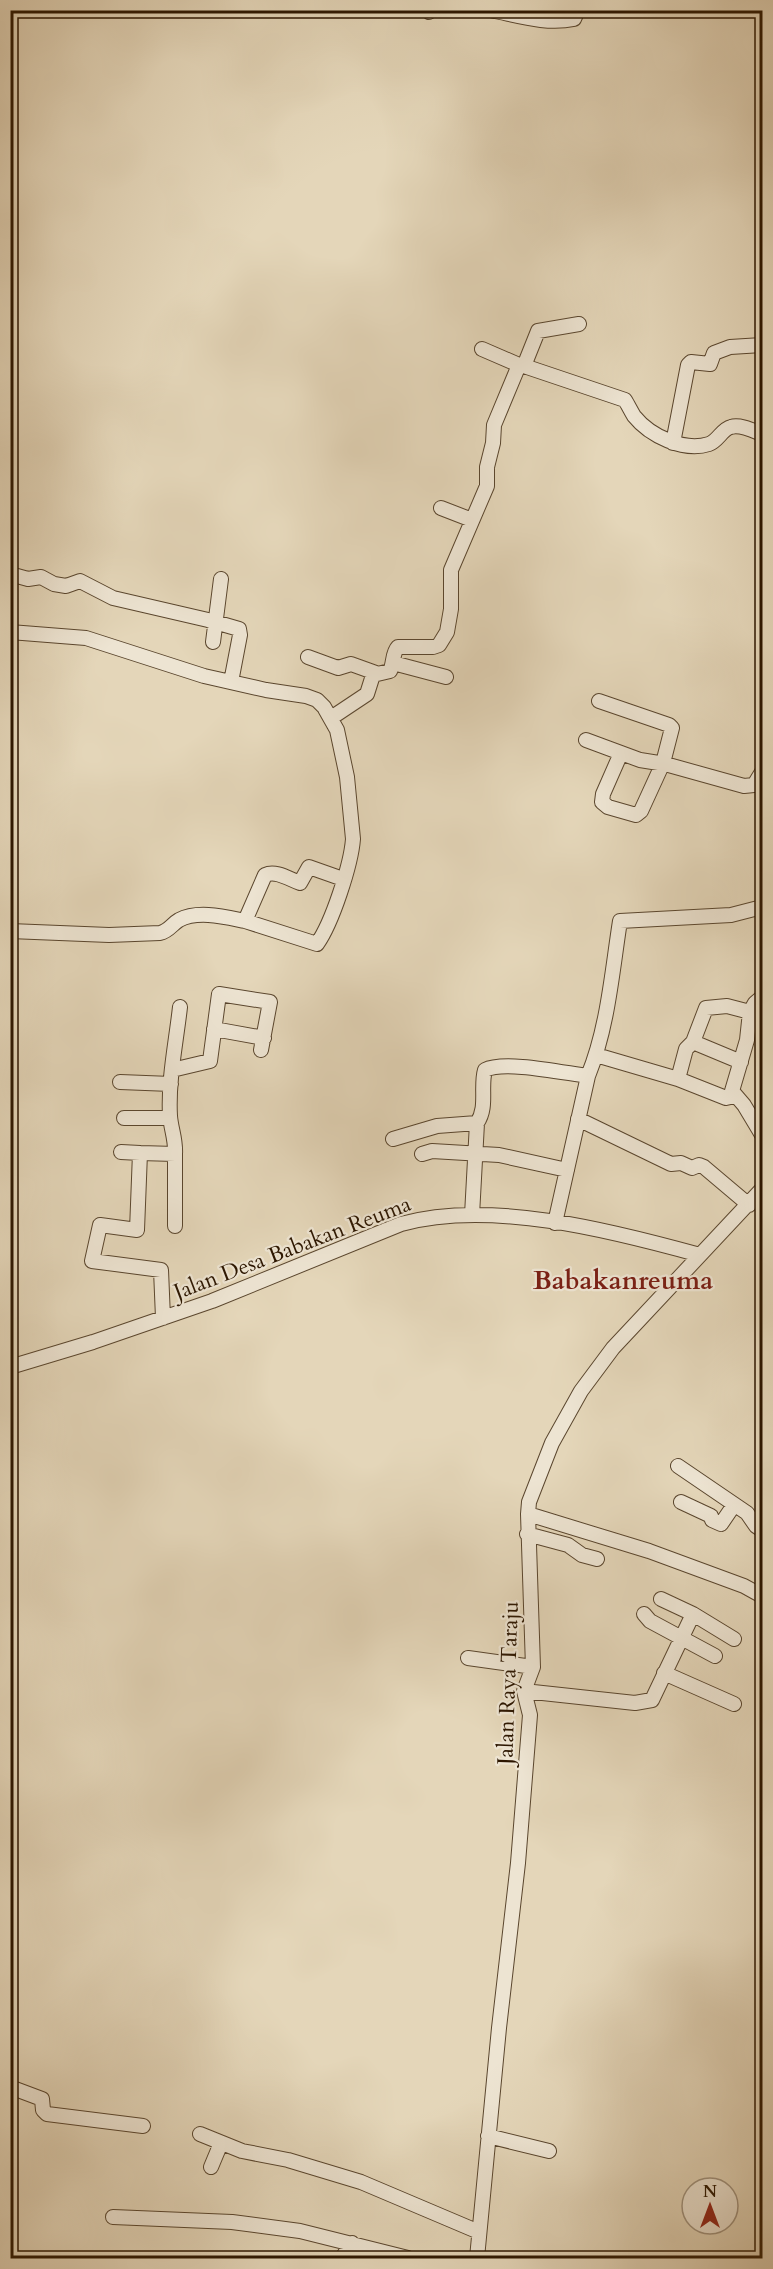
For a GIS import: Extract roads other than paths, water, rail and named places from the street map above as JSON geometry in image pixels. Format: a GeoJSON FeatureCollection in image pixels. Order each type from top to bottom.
{"type":"FeatureCollection","features":[{"type":"Feature","properties":{"kind":"street"},"geometry":{"type":"LineString","coordinates":[[490,10],[530,20],[574,19],[578,10]]}},
{"type":"Feature","properties":{"kind":"street"},"geometry":{"type":"LineString","coordinates":[[308,657],[338,668],[351,664],[376,673],[390,671],[395,651],[400,646],[433,647],[439,645],[447,632],[451,609],[451,570],[487,486],[487,467],[493,443],[494,425],[538,332],[579,324]]}},
{"type":"Feature","properties":{"kind":"street"},"geometry":{"type":"LineString","coordinates":[[673,443],[688,365],[691,362],[710,364],[714,353],[730,347],[762,345]]}},
{"type":"Feature","properties":{"kind":"street"},"geometry":{"type":"LineString","coordinates":[[482,349],[625,400],[634,416],[649,430],[673,443],[696,446],[709,444],[734,426],[762,434]]}},
{"type":"Feature","properties":{"kind":"street"},"geometry":{"type":"LineString","coordinates":[[441,508],[472,519]]}},
{"type":"Feature","properties":{"kind":"street"},"geometry":{"type":"LineString","coordinates":[[10,574],[28,579],[41,577],[54,584],[66,586],[80,581],[113,598],[239,629],[231,682]]}},
{"type":"Feature","properties":{"kind":"street"},"geometry":{"type":"LineString","coordinates":[[213,642],[221,579]]}},
{"type":"Feature","properties":{"kind":"street"},"geometry":{"type":"LineString","coordinates":[[10,632],[86,638],[231,682],[313,698],[324,707],[337,730],[347,777],[353,839],[352,854],[335,905],[317,944],[244,921],[200,915],[178,921],[165,932],[160,933],[109,935],[12,933]]}},
{"type":"Feature","properties":{"kind":"street"},"geometry":{"type":"LineString","coordinates":[[393,663],[446,677]]}},
{"type":"Feature","properties":{"kind":"street"},"geometry":{"type":"LineString","coordinates":[[331,718],[367,694],[376,673]]}},
{"type":"Feature","properties":{"kind":"street"},"geometry":{"type":"LineString","coordinates":[[599,701],[670,726],[672,730],[663,764],[639,814],[608,807],[603,802],[603,794],[621,753]]}},
{"type":"Feature","properties":{"kind":"street"},"geometry":{"type":"LineString","coordinates":[[586,740],[640,760],[744,786],[753,785],[762,772]]}},
{"type":"Feature","properties":{"kind":"street"},"geometry":{"type":"LineString","coordinates":[[244,921],[268,873],[300,883],[309,867],[343,879]]}},
{"type":"Feature","properties":{"kind":"street"},"geometry":{"type":"LineString","coordinates":[[555,1223],[588,1076],[596,1055],[620,921],[731,915],[762,907]]}},
{"type":"Feature","properties":{"kind":"street"},"geometry":{"type":"LineString","coordinates":[[120,1082],[172,1077],[210,1061],[214,1029],[219,994],[270,1002],[262,1044],[214,1029]]}},
{"type":"Feature","properties":{"kind":"street"},"geometry":{"type":"LineString","coordinates":[[762,997],[750,1012],[747,1040],[732,1085],[735,1096],[744,1105],[762,1135]]}},
{"type":"Feature","properties":{"kind":"street"},"geometry":{"type":"LineString","coordinates":[[678,1079],[686,1049],[693,1042],[706,1008],[727,1006],[750,1012]]}},
{"type":"Feature","properties":{"kind":"street"},"geometry":{"type":"LineString","coordinates":[[175,1226],[176,1143],[170,1118],[180,1007]]}},
{"type":"Feature","properties":{"kind":"street"},"geometry":{"type":"LineString","coordinates":[[693,1042],[741,1062]]}},
{"type":"Feature","properties":{"kind":"street"},"geometry":{"type":"LineString","coordinates":[[596,1055],[678,1079],[726,1098],[735,1096]]}},
{"type":"Feature","properties":{"kind":"street"},"geometry":{"type":"LineString","coordinates":[[472,1215],[477,1123],[484,1098],[483,1075],[485,1070],[490,1067],[511,1066],[588,1076]]}},
{"type":"Feature","properties":{"kind":"street"},"geometry":{"type":"LineString","coordinates":[[124,1118],[170,1118]]}},
{"type":"Feature","properties":{"kind":"street"},"geometry":{"type":"LineString","coordinates":[[578,1119],[671,1164],[681,1163],[692,1168],[699,1165],[704,1167],[749,1205]]}},
{"type":"Feature","properties":{"kind":"street"},"geometry":{"type":"LineString","coordinates":[[393,1139],[436,1126],[477,1123]]}},
{"type":"Feature","properties":{"kind":"street"},"geometry":{"type":"LineString","coordinates":[[121,1152],[175,1154]]}},
{"type":"Feature","properties":{"kind":"street"},"geometry":{"type":"LineString","coordinates":[[422,1154],[432,1152],[476,1153],[517,1157],[567,1170]]}},
{"type":"Feature","properties":{"kind":"street"},"geometry":{"type":"LineString","coordinates":[[140,1153],[137,1230],[100,1225],[92,1261],[161,1270],[163,1318]]}},
{"type":"Feature","properties":{"kind":"street","name":"Jalan Raya Taraju"},"geometry":{"type":"LineString","coordinates":[[477,2259],[518,1863],[530,1715],[524,1691],[533,1666],[527,1534],[529,1502],[552,1443],[587,1382],[634,1324],[762,1189]]}},
{"type":"Feature","properties":{"kind":"street","name":"Jalan Desa Babakan Reuma"},"geometry":{"type":"LineString","coordinates":[[10,1367],[212,1301],[401,1224],[434,1216],[509,1216],[630,1236],[700,1255]]}},
{"type":"Feature","properties":{"kind":"street"},"geometry":{"type":"LineString","coordinates":[[678,1466],[747,1513],[756,1526],[762,1530]]}},
{"type":"Feature","properties":{"kind":"street"},"geometry":{"type":"LineString","coordinates":[[681,1502],[711,1516],[712,1520],[721,1524],[734,1505]]}},
{"type":"Feature","properties":{"kind":"street"},"geometry":{"type":"LineString","coordinates":[[528,1514],[649,1551],[744,1586],[762,1596]]}},
{"type":"Feature","properties":{"kind":"street"},"geometry":{"type":"LineString","coordinates":[[573,1554],[579,1529]]}},
{"type":"Feature","properties":{"kind":"street"},"geometry":{"type":"LineString","coordinates":[[527,1534],[552,1539],[573,1554],[597,1559]]}},
{"type":"Feature","properties":{"kind":"street"},"geometry":{"type":"LineString","coordinates":[[662,1599],[693,1614],[734,1639]]}},
{"type":"Feature","properties":{"kind":"street"},"geometry":{"type":"LineString","coordinates":[[644,1614],[650,1621],[715,1656]]}},
{"type":"Feature","properties":{"kind":"street"},"geometry":{"type":"LineString","coordinates":[[524,1691],[617,1702],[646,1702],[655,1696],[693,1614]]}},
{"type":"Feature","properties":{"kind":"street"},"geometry":{"type":"LineString","coordinates":[[468,1658],[533,1666]]}},
{"type":"Feature","properties":{"kind":"street"},"geometry":{"type":"LineString","coordinates":[[664,1673],[734,1704]]}},
{"type":"Feature","properties":{"kind":"street"},"geometry":{"type":"LineString","coordinates":[[10,2087],[42,2099],[43,2110],[47,2114],[143,2126]]}},
{"type":"Feature","properties":{"kind":"street"},"geometry":{"type":"LineString","coordinates":[[200,2134],[242,2151],[266,2154],[361,2182],[479,2232]]}},
{"type":"Feature","properties":{"kind":"street"},"geometry":{"type":"LineString","coordinates":[[488,2136],[549,2151]]}},
{"type":"Feature","properties":{"kind":"street"},"geometry":{"type":"LineString","coordinates":[[211,2167],[221,2143]]}},
{"type":"Feature","properties":{"kind":"street"},"geometry":{"type":"LineString","coordinates":[[113,2217],[232,2222],[300,2231],[408,2259]]}},
{"type":"Feature","properties":{"kind":"street"},"geometry":{"type":"LineString","coordinates":[[342,2259],[352,2243]]}},
{"type":"Feature","properties":{"kind":"district","name":"Babakanreuma"},"geometry":{"type":"Point","coordinates":[623,1280]}}]}
